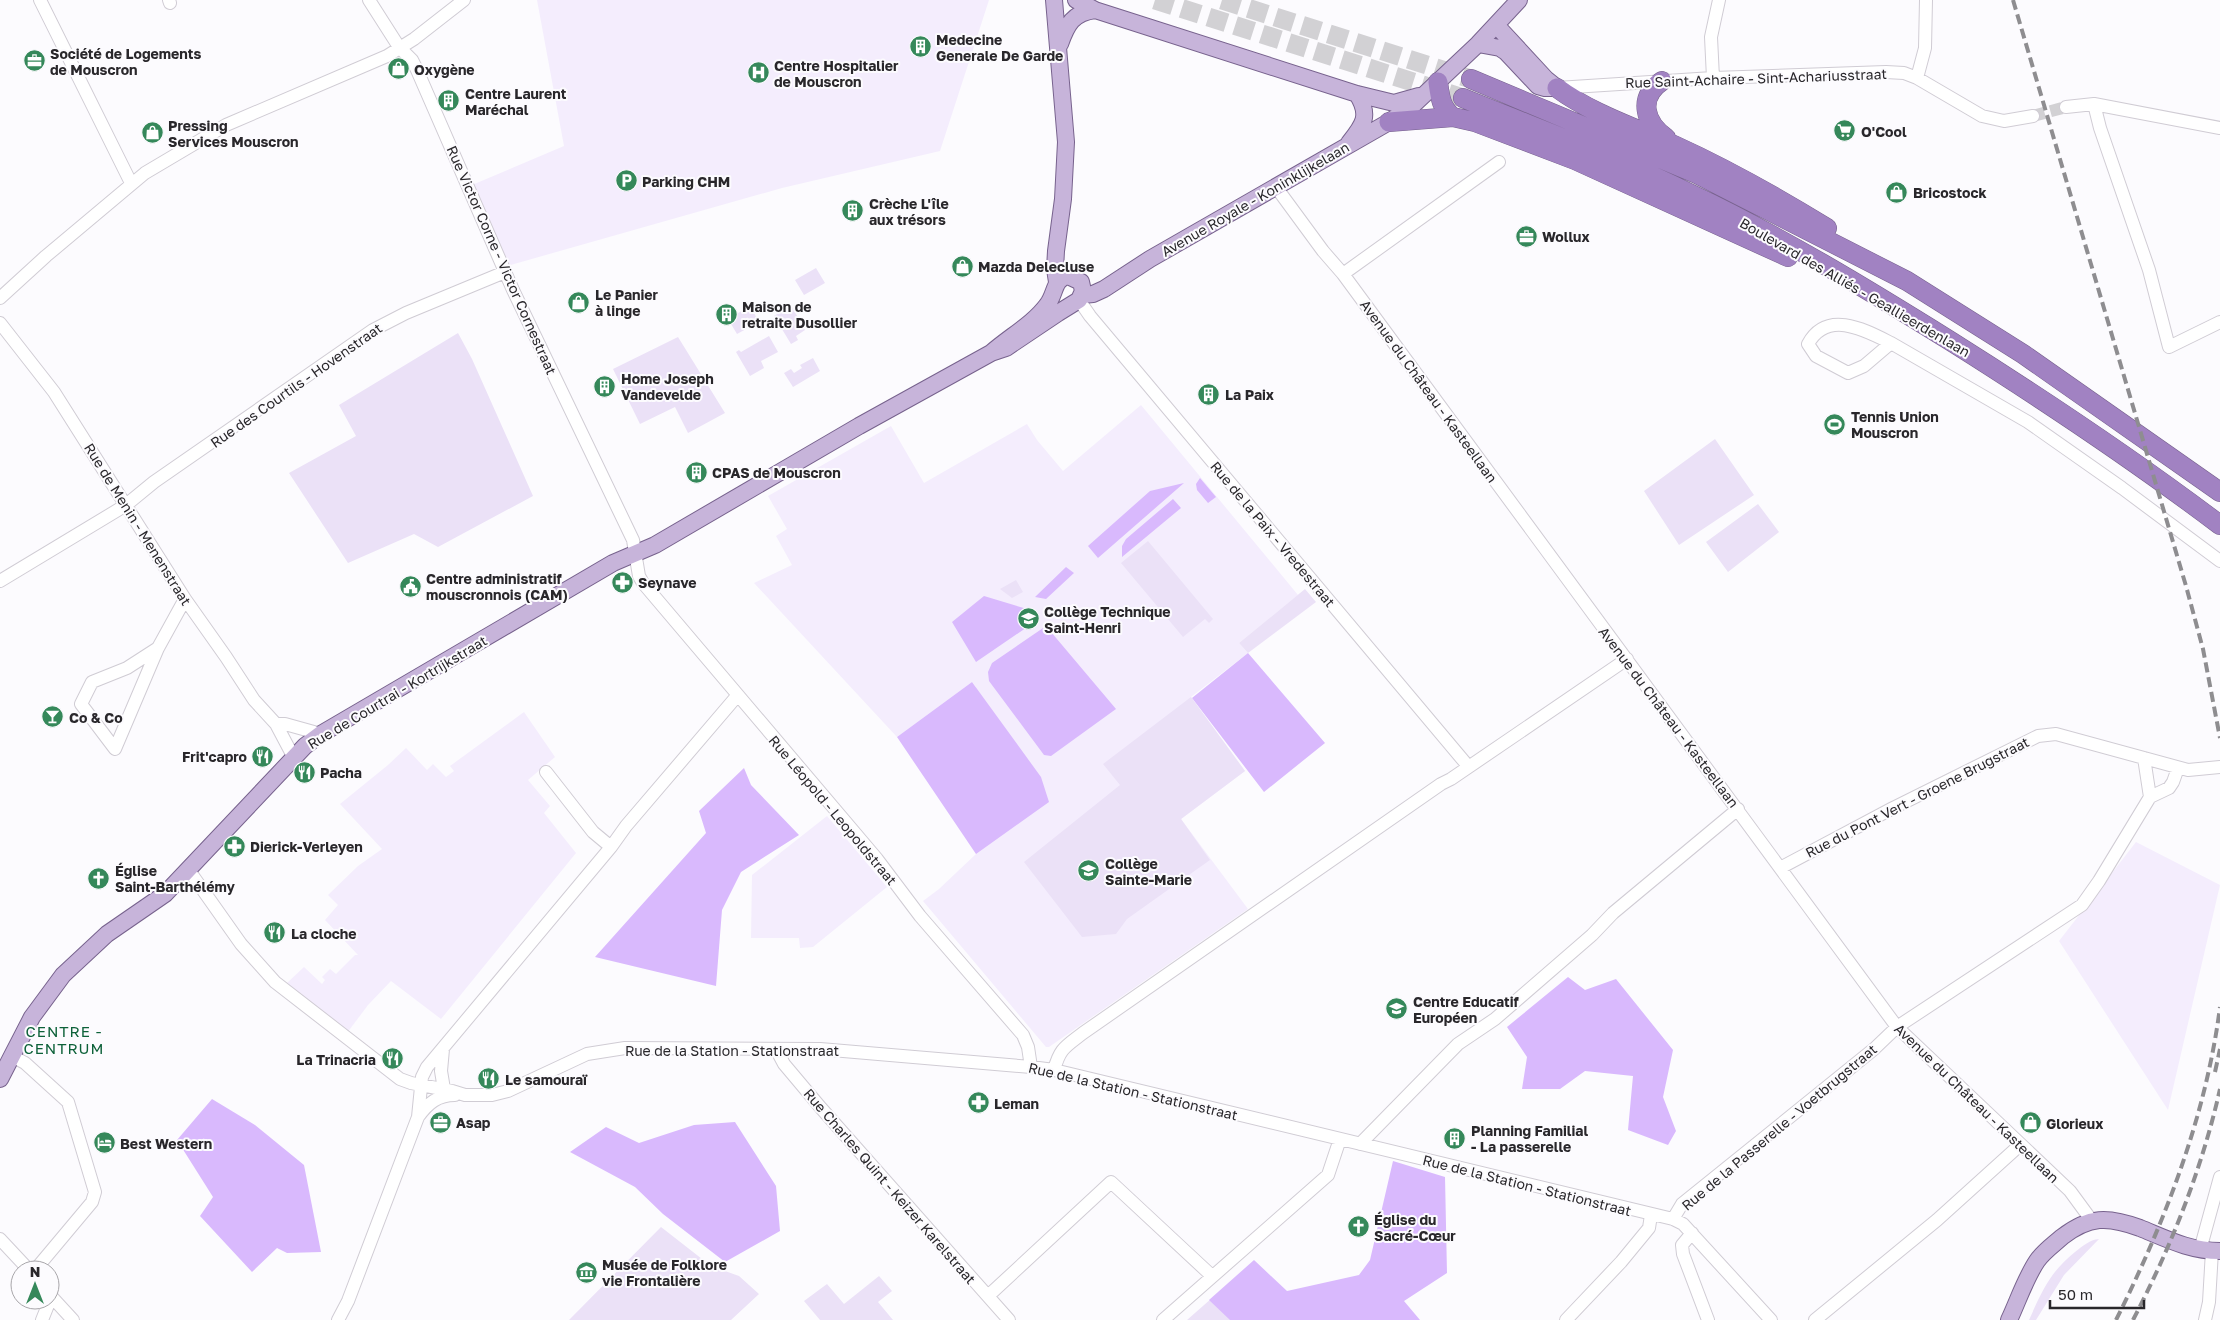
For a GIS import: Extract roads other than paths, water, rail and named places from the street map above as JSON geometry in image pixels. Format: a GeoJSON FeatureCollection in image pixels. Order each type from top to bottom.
{"type":"FeatureCollection","features":[{"type":"Feature","properties":{"kind":"highway","name":"Boulevard des Alliés - Geallieerdenlaan"},"geometry":{"type":"LineString","coordinates":[[1471,80],[1697,174],[1907,281],[2023,354],[2220,492]]}},
{"type":"Feature","properties":{"kind":"highway"},"geometry":{"type":"LineString","coordinates":[[1662,81],[1653,87],[1646,105],[1648,117],[1655,130],[1678,146]]}},
{"type":"Feature","properties":{"kind":"highway"},"geometry":{"type":"LineString","coordinates":[[1438,82],[1442,105],[1445,111],[1453,118]]}},
{"type":"Feature","properties":{"kind":"highway"},"geometry":{"type":"LineString","coordinates":[[1557,88],[1576,102],[1678,146],[1761,187],[1844,238],[1907,281]]}},
{"type":"Feature","properties":{"kind":"highway","name":"Boulevard des Alliés - Geallieerdenlaan"},"geometry":{"type":"LineString","coordinates":[[1463,98],[1689,192],[1832,270],[2028,390],[2120,451],[2220,525]]}},
{"type":"Feature","properties":{"kind":"highway"},"geometry":{"type":"LineString","coordinates":[[1389,122],[1453,118],[1475,122],[1575,160],[1804,265],[1832,270]]}},
{"type":"Feature","properties":{"kind":"main road"},"geometry":{"type":"LineString","coordinates":[[1054,0],[1066,142],[1064,199],[1056,251],[1056,288],[1060,302],[1077,300],[1084,290],[1081,282],[1073,276],[1064,277],[1056,288]]}},
{"type":"Feature","properties":{"kind":"main road"},"geometry":{"type":"LineString","coordinates":[[1076,0],[1094,10],[1357,94],[1394,103],[1422,95]]}},
{"type":"Feature","properties":{"kind":"main road","name":"Avenue Royale - Koninklijkelaan"},"geometry":{"type":"LineString","coordinates":[[991,353],[1006,348],[1077,300],[1104,290],[1150,259],[1348,145],[1361,140],[1410,108],[1497,26],[1519,0]]}},
{"type":"Feature","properties":{"kind":"main road"},"geometry":{"type":"LineString","coordinates":[[1059,46],[1070,20],[1084,11],[1094,10]]}},
{"type":"Feature","properties":{"kind":"main road"},"geometry":{"type":"LineString","coordinates":[[1497,26],[1546,80],[1557,88]]}},
{"type":"Feature","properties":{"kind":"main road","name":"Rue Saint-Achaire - Sint-Achariusstraat"},"geometry":{"type":"LineString","coordinates":[[1478,44],[1500,48],[1506,52],[1538,86],[1557,88]]}},
{"type":"Feature","properties":{"kind":"main road"},"geometry":{"type":"LineString","coordinates":[[1348,145],[1360,129],[1365,114],[1363,102],[1357,94]]}},
{"type":"Feature","properties":{"kind":"main road","name":"Avenue Royale - Koninklijkelaan"},"geometry":{"type":"LineString","coordinates":[[636,553],[656,545],[867,422],[991,353],[1041,312],[1056,288]]}},
{"type":"Feature","properties":{"kind":"main road","name":"Rue de Courtrai - Kortrijkstraat"},"geometry":{"type":"LineString","coordinates":[[1,1078],[40,1005],[67,970],[107,934],[165,894],[299,752],[321,734],[613,563],[636,553]]}},
{"type":"Feature","properties":{"kind":"main road"},"geometry":{"type":"LineString","coordinates":[[2009,1320],[2031,1272],[2042,1254],[2066,1234],[2092,1221],[2117,1220],[2183,1246],[2211,1251]]}},
{"type":"Feature","properties":{"kind":"street"},"geometry":{"type":"LineString","coordinates":[[40,0],[132,183]]}},
{"type":"Feature","properties":{"kind":"street","name":"Rue Victor Corne - Victor Cornestraat"},"geometry":{"type":"LineString","coordinates":[[369,0],[399,47],[412,60],[417,70],[505,272],[610,488],[633,540],[636,553]]}},
{"type":"Feature","properties":{"kind":"street"},"geometry":{"type":"LineString","coordinates":[[0,298],[132,183],[226,124],[376,61],[414,39],[464,0]]}},
{"type":"Feature","properties":{"kind":"street"},"geometry":{"type":"LineString","coordinates":[[1713,78],[1712,37],[1719,0]]}},
{"type":"Feature","properties":{"kind":"street"},"geometry":{"type":"LineString","coordinates":[[1917,78],[1925,48],[1926,0]]}},
{"type":"Feature","properties":{"kind":"street","name":"Rue Saint-Achaire - Sint-Achariusstraat"},"geometry":{"type":"LineString","coordinates":[[1557,88],[1713,78],[1904,73],[1917,78],[1982,116],[2004,121],[2033,116]]}},
{"type":"Feature","properties":{"kind":"street"},"geometry":{"type":"LineString","coordinates":[[2094,104],[2100,128],[2149,270],[2169,346],[2220,322]]}},
{"type":"Feature","properties":{"kind":"street"},"geometry":{"type":"LineString","coordinates":[[2066,107],[2094,104],[2220,128]]}},
{"type":"Feature","properties":{"kind":"street"},"geometry":{"type":"LineString","coordinates":[[1343,274],[1499,162]]}},
{"type":"Feature","properties":{"kind":"street","name":"Avenue du Château - Kasteellaan"},"geometry":{"type":"LineString","coordinates":[[1276,186],[1738,809],[1896,1027],[2070,1192],[2092,1221]]}},
{"type":"Feature","properties":{"kind":"street","name":"Rue des Courtils - Hovenstraat"},"geometry":{"type":"LineString","coordinates":[[0,581],[126,505],[154,482],[373,330],[406,312],[505,272]]}},
{"type":"Feature","properties":{"kind":"street","name":"Rue de la Paix - Vredestraat"},"geometry":{"type":"LineString","coordinates":[[1077,300],[1468,766]]}},
{"type":"Feature","properties":{"kind":"street","name":"Rue de Menin - Menenstraat"},"geometry":{"type":"LineString","coordinates":[[0,323],[54,392],[185,599],[226,656],[254,700],[299,752]]}},
{"type":"Feature","properties":{"kind":"street"},"geometry":{"type":"LineString","coordinates":[[1891,343],[1864,366],[1848,373],[1816,356],[1808,344],[1814,335],[1828,327],[1843,324],[1891,343],[2028,422],[2122,488],[2220,561]]}},
{"type":"Feature","properties":{"kind":"street","name":"Rue Léopold - Leopoldstraat"},"geometry":{"type":"LineString","coordinates":[[636,553],[639,576],[643,583],[877,860],[920,916],[1023,1035],[1032,1066]]}},
{"type":"Feature","properties":{"kind":"street"},"geometry":{"type":"LineString","coordinates":[[158,648],[127,668],[92,682],[81,704],[115,749],[158,648],[185,599]]}},
{"type":"Feature","properties":{"kind":"street"},"geometry":{"type":"LineString","coordinates":[[1054,1070],[1058,1055],[1062,1049],[1082,1033],[1626,659]]}},
{"type":"Feature","properties":{"kind":"street"},"geometry":{"type":"LineString","coordinates":[[338,1320],[348,1301],[418,1117],[424,1072],[611,847],[626,826],[738,696]]}},
{"type":"Feature","properties":{"kind":"street"},"geometry":{"type":"LineString","coordinates":[[276,724],[285,724],[321,734]]}},
{"type":"Feature","properties":{"kind":"street","name":"Rue du Pont Vert - Groene Brugstraat"},"geometry":{"type":"LineString","coordinates":[[1780,868],[1893,808],[2038,736],[2056,734],[2178,768]]}},
{"type":"Feature","properties":{"kind":"street"},"geometry":{"type":"LineString","coordinates":[[2144,758],[2150,797]]}},
{"type":"Feature","properties":{"kind":"street"},"geometry":{"type":"LineString","coordinates":[[2178,768],[2188,770],[2220,767]]}},
{"type":"Feature","properties":{"kind":"street","name":"Rue de la Passerelle - Voetbrugstraat"},"geometry":{"type":"LineString","coordinates":[[1673,1219],[1682,1204],[1874,1048],[1896,1027],[2082,905],[2099,882],[2150,797],[2169,788],[2178,768]]}},
{"type":"Feature","properties":{"kind":"street"},"geometry":{"type":"LineString","coordinates":[[546,772],[593,832],[611,847]]}},
{"type":"Feature","properties":{"kind":"street"},"geometry":{"type":"LineString","coordinates":[[1360,1144],[1458,1044],[1495,1020],[1592,935],[1613,913],[1738,809]]}},
{"type":"Feature","properties":{"kind":"street","name":"Rue de la Station - Stationstraat"},"geometry":{"type":"LineString","coordinates":[[188,869],[241,944],[275,982],[400,1079],[421,1086],[444,1089],[465,1095],[485,1096],[500,1094],[577,1058],[609,1050],[634,1048],[855,1051],[1032,1066],[1673,1219],[1683,1224],[1692,1233],[1771,1320]]}},
{"type":"Feature","properties":{"kind":"street"},"geometry":{"type":"LineString","coordinates":[[443,1048],[441,1071],[444,1089]]}},
{"type":"Feature","properties":{"kind":"street","name":"Rue Charles Quint - Keizer Karelstraat"},"geometry":{"type":"LineString","coordinates":[[776,1049],[784,1064],[821,1108],[1009,1320]]}},
{"type":"Feature","properties":{"kind":"street"},"geometry":{"type":"LineString","coordinates":[[12,1056],[25,1063],[68,1102],[94,1187],[94,1198],[43,1260]]}},
{"type":"Feature","properties":{"kind":"street"},"geometry":{"type":"LineString","coordinates":[[418,1117],[428,1104],[437,1098],[448,1095],[465,1095]]}},
{"type":"Feature","properties":{"kind":"street"},"geometry":{"type":"LineString","coordinates":[[1163,1320],[1328,1175],[1340,1139]]}},
{"type":"Feature","properties":{"kind":"street"},"geometry":{"type":"LineString","coordinates":[[1815,1320],[1938,1220],[2020,1145]]}},
{"type":"Feature","properties":{"kind":"street"},"geometry":{"type":"LineString","coordinates":[[2205,1320],[2209,1302],[2211,1251],[2220,1177]]}},
{"type":"Feature","properties":{"kind":"street"},"geometry":{"type":"LineString","coordinates":[[988,1296],[1111,1182],[1212,1276]]}},
{"type":"Feature","properties":{"kind":"street"},"geometry":{"type":"LineString","coordinates":[[1566,1320],[1627,1255],[1649,1228],[1651,1215]]}},
{"type":"Feature","properties":{"kind":"street"},"geometry":{"type":"LineString","coordinates":[[1692,1233],[1682,1245],[1683,1254],[1708,1320]]}},
{"type":"Feature","properties":{"kind":"street"},"geometry":{"type":"LineString","coordinates":[[0,1239],[19,1260]]}},
{"type":"Feature","properties":{"kind":"street"},"geometry":{"type":"LineString","coordinates":[[60,1307],[73,1320]]}},
{"type":"Feature","properties":{"kind":"tunnel"},"geometry":{"type":"LineString","coordinates":[[1155,0],[1463,98]]}},
{"type":"Feature","properties":{"kind":"tunnel"},"geometry":{"type":"LineString","coordinates":[[1222,0],[1471,79]]}},
{"type":"Feature","properties":{"kind":"tunnel"},"geometry":{"type":"LineString","coordinates":[[2033,116],[2066,107]]}},
{"type":"Feature","properties":{"kind":"railway"},"geometry":{"type":"LineString","coordinates":[[2013,0],[2186,586],[2203,649],[2220,738]]}},
{"type":"Feature","properties":{"kind":"railway"},"geometry":{"type":"LineString","coordinates":[[2116,1320],[2151,1245],[2181,1168],[2205,1088],[2214,1048],[2220,1007]]}},
{"type":"Feature","properties":{"kind":"railway"},"geometry":{"type":"LineString","coordinates":[[2215,1072],[2220,1049]]}},
{"type":"Feature","properties":{"kind":"railway"},"geometry":{"type":"LineString","coordinates":[[2133,1320],[2160,1264],[2195,1178],[2220,1089]]}},
{"type":"Feature","properties":{"kind":"place","name":"Medecine Generale De Garde"},"geometry":{"type":"Point","coordinates":[920,47]}},
{"type":"Feature","properties":{"kind":"place","name":"Société de Logements de Mouscron"},"geometry":{"type":"Point","coordinates":[34,61]}},
{"type":"Feature","properties":{"kind":"place","name":"Oxygène"},"geometry":{"type":"Point","coordinates":[398,69]}},
{"type":"Feature","properties":{"kind":"place","name":"Centre Hospitalier de Mouscron"},"geometry":{"type":"Point","coordinates":[758,73]}},
{"type":"Feature","properties":{"kind":"place","name":"Centre Laurent Maréchal"},"geometry":{"type":"Point","coordinates":[449,101]}},
{"type":"Feature","properties":{"kind":"place","name":"O'Cool"},"geometry":{"type":"Point","coordinates":[1845,131]}},
{"type":"Feature","properties":{"kind":"place","name":"Pressing Services Mouscron"},"geometry":{"type":"Point","coordinates":[152,133]}},
{"type":"Feature","properties":{"kind":"place","name":"Parking CHM"},"geometry":{"type":"Point","coordinates":[626,181]}},
{"type":"Feature","properties":{"kind":"place","name":"Bricostock"},"geometry":{"type":"Point","coordinates":[1897,192]}},
{"type":"Feature","properties":{"kind":"place","name":"Crèche L'île aux trésors"},"geometry":{"type":"Point","coordinates":[853,211]}},
{"type":"Feature","properties":{"kind":"place","name":"Wollux"},"geometry":{"type":"Point","coordinates":[1526,236]}},
{"type":"Feature","properties":{"kind":"place","name":"Mazda Delecluse"},"geometry":{"type":"Point","coordinates":[962,266]}},
{"type":"Feature","properties":{"kind":"place","name":"Le Panier à linge"},"geometry":{"type":"Point","coordinates":[579,302]}},
{"type":"Feature","properties":{"kind":"place","name":"Maison de retraite Dusollier"},"geometry":{"type":"Point","coordinates":[726,314]}},
{"type":"Feature","properties":{"kind":"place","name":"Home Joseph Vandevelde"},"geometry":{"type":"Point","coordinates":[605,386]}},
{"type":"Feature","properties":{"kind":"place","name":"La Paix"},"geometry":{"type":"Point","coordinates":[1209,394]}},
{"type":"Feature","properties":{"kind":"place","name":"Tennis Union Mouscron"},"geometry":{"type":"Point","coordinates":[1835,424]}},
{"type":"Feature","properties":{"kind":"place","name":"CPAS de Mouscron"},"geometry":{"type":"Point","coordinates":[696,472]}},
{"type":"Feature","properties":{"kind":"place","name":"Seynave"},"geometry":{"type":"Point","coordinates":[622,582]}},
{"type":"Feature","properties":{"kind":"place","name":"Centre administratif mouscronnois (CAM)"},"geometry":{"type":"Point","coordinates":[410,586]}},
{"type":"Feature","properties":{"kind":"place","name":"Collège Technique Saint-Henri"},"geometry":{"type":"Point","coordinates":[1028,619]}},
{"type":"Feature","properties":{"kind":"place","name":"Co & Co"},"geometry":{"type":"Point","coordinates":[53,717]}},
{"type":"Feature","properties":{"kind":"place","name":"Frit'capro"},"geometry":{"type":"Point","coordinates":[263,756]}},
{"type":"Feature","properties":{"kind":"place","name":"Pacha"},"geometry":{"type":"Point","coordinates":[304,772]}},
{"type":"Feature","properties":{"kind":"place","name":"Dierick-Verleyen"},"geometry":{"type":"Point","coordinates":[234,846]}},
{"type":"Feature","properties":{"kind":"place","name":"Collège Sainte-Marie"},"geometry":{"type":"Point","coordinates":[1089,871]}},
{"type":"Feature","properties":{"kind":"place","name":"Église Saint-Barthélémy"},"geometry":{"type":"Point","coordinates":[99,878]}},
{"type":"Feature","properties":{"kind":"place","name":"La cloche"},"geometry":{"type":"Point","coordinates":[275,933]}},
{"type":"Feature","properties":{"kind":"place","name":"Centre Educatif Européen"},"geometry":{"type":"Point","coordinates":[1397,1009]}},
{"type":"Feature","properties":{"kind":"place","name":"La Trinacria"},"geometry":{"type":"Point","coordinates":[392,1059]}},
{"type":"Feature","properties":{"kind":"place","name":"Le samouraï"},"geometry":{"type":"Point","coordinates":[489,1079]}},
{"type":"Feature","properties":{"kind":"place","name":"Leman"},"geometry":{"type":"Point","coordinates":[978,1103]}},
{"type":"Feature","properties":{"kind":"place","name":"Asap"},"geometry":{"type":"Point","coordinates":[440,1122]}},
{"type":"Feature","properties":{"kind":"place","name":"Glorieux"},"geometry":{"type":"Point","coordinates":[2030,1123]}},
{"type":"Feature","properties":{"kind":"place","name":"Planning Familial - La passerelle"},"geometry":{"type":"Point","coordinates":[1455,1138]}},
{"type":"Feature","properties":{"kind":"place","name":"Best Western"},"geometry":{"type":"Point","coordinates":[104,1143]}},
{"type":"Feature","properties":{"kind":"place","name":"Église du Sacré-Cœur"},"geometry":{"type":"Point","coordinates":[1358,1227]}},
{"type":"Feature","properties":{"kind":"place","name":"Musée de Folklore vie Frontalière"},"geometry":{"type":"Point","coordinates":[586,1272]}},
{"type":"Feature","properties":{"kind":"district","name":"CENTRE - CENTRUM"},"geometry":{"type":"Point","coordinates":[64,1040]}}]}
